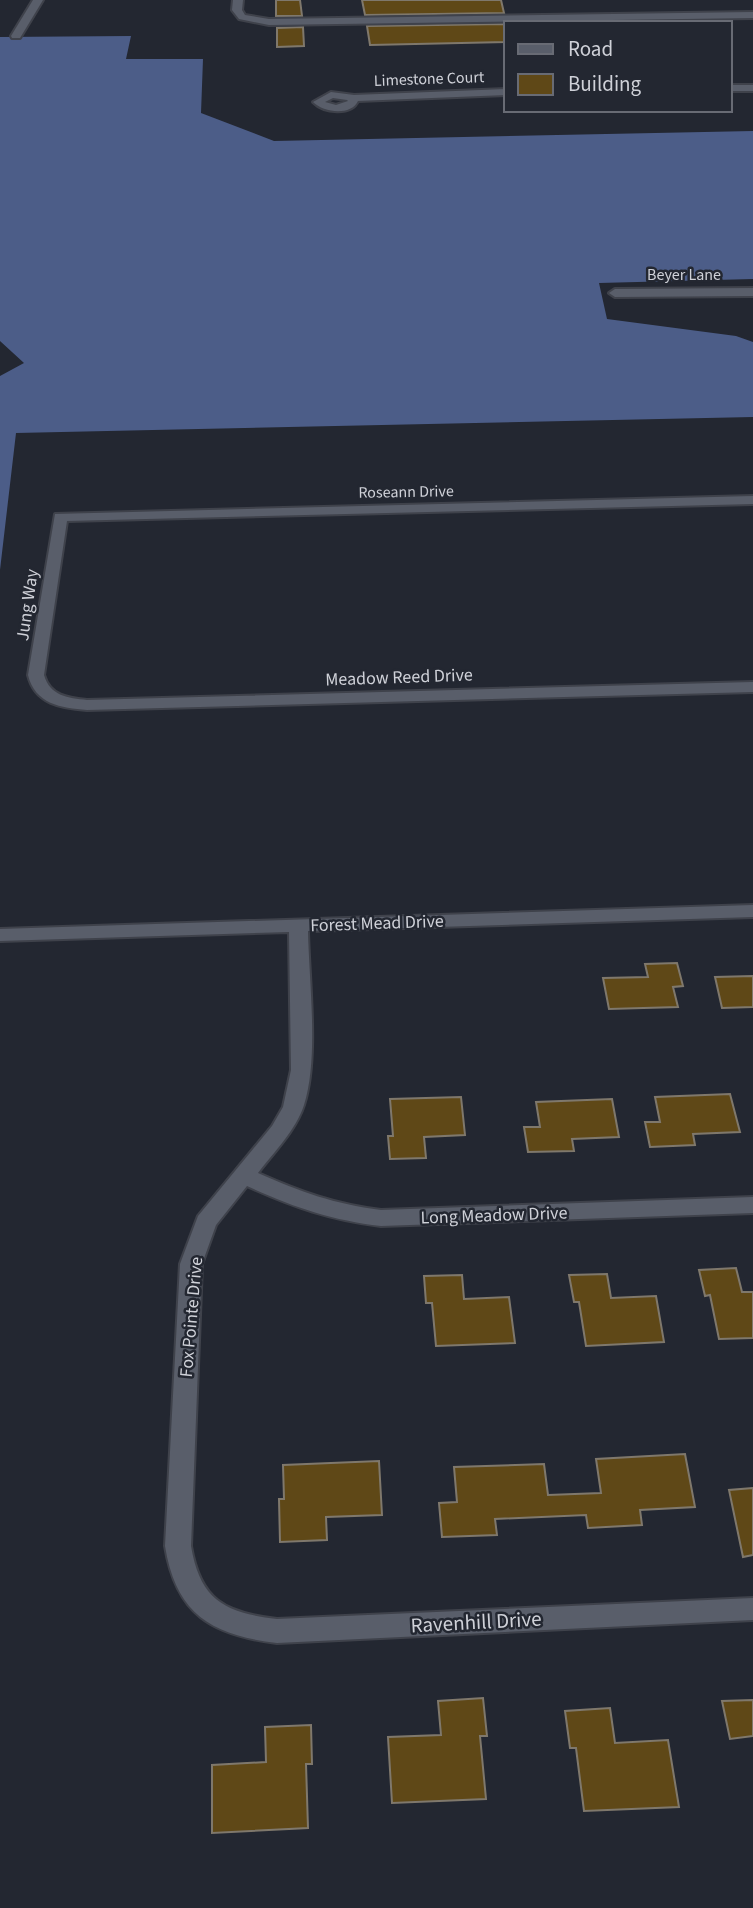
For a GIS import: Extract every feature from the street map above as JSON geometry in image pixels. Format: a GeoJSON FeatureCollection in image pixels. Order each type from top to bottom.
{"type":"FeatureCollection","features":[{"type":"Feature","properties":{"kind":"street"},"geometry":{"type":"LineString","coordinates":[[16,36],[38,0]]}},
{"type":"Feature","properties":{"kind":"street"},"geometry":{"type":"LineString","coordinates":[[238,0],[238,14],[248,19],[281,22],[750,15],[753,25]]}},
{"type":"Feature","properties":{"kind":"street"},"geometry":{"type":"LineString","coordinates":[[732,88],[753,88]]}},
{"type":"Feature","properties":{"kind":"street","name":"Limestone Court"},"geometry":{"type":"LineString","coordinates":[[353,98],[504,92]]}},
{"type":"Feature","properties":{"kind":"street","name":"Beyer Lane"},"geometry":{"type":"LineString","coordinates":[[615,293],[753,292]]}},
{"type":"Feature","properties":{"kind":"street","name":"Roseann Drive"},"geometry":{"type":"LineString","coordinates":[[60,517],[753,500]]}},
{"type":"Feature","properties":{"kind":"street","name":"Jung Way"},"geometry":{"type":"LineString","coordinates":[[47,696],[37,685],[36,675],[60,517]]}},
{"type":"Feature","properties":{"kind":"street","name":"Meadow Reed Drive"},"geometry":{"type":"LineString","coordinates":[[47,696],[64,703],[87,705],[753,687]]}},
{"type":"Feature","properties":{"kind":"street","name":"Forest Mead Drive"},"geometry":{"type":"LineString","coordinates":[[0,935],[753,911]]}},
{"type":"Feature","properties":{"kind":"street","name":"Fox Pointe Drive"},"geometry":{"type":"LineString","coordinates":[[204,1607],[189,1589],[180,1568],[178,1546],[191,1264],[206,1222],[288,1118],[298,1092],[301,1060],[298,926]]}},
{"type":"Feature","properties":{"kind":"street","name":"Long Meadow Drive"},"geometry":{"type":"LineString","coordinates":[[243,1175],[305,1203],[347,1214],[381,1218],[753,1205]]}},
{"type":"Feature","properties":{"kind":"street","name":"Ravenhill Drive"},"geometry":{"type":"LineString","coordinates":[[204,1607],[223,1621],[248,1629],[276,1631],[753,1609]]}},
{"type":"Feature","properties":{"kind":"shaded area"},"geometry":{"type":"Polygon","coordinates":[[[131,36],[126,59],[203,59],[201,113],[274,141],[753,131],[753,279],[599,283],[607,319],[736,336],[753,342],[753,417],[16,433],[0,570],[0,376],[24,363],[0,341],[0,37],[131,36]]]}},
{"type":"Feature","properties":{"kind":"building"},"geometry":{"type":"Polygon","coordinates":[[[276,0],[300,0],[302,16],[276,16],[276,0]]]}},
{"type":"Feature","properties":{"kind":"building"},"geometry":{"type":"Polygon","coordinates":[[[362,0],[501,0],[504,13],[365,15],[362,0]]]}},
{"type":"Feature","properties":{"kind":"building"},"geometry":{"type":"Polygon","coordinates":[[[504,24],[504,42],[370,45],[367,26],[504,24]]]}},
{"type":"Feature","properties":{"kind":"building"},"geometry":{"type":"Polygon","coordinates":[[[303,27],[304,46],[277,47],[277,28],[303,27]]]}},
{"type":"Feature","properties":{"kind":"building"},"geometry":{"type":"Polygon","coordinates":[[[677,963],[683,986],[673,987],[678,1007],[609,1009],[603,978],[648,977],[645,964],[677,963]]]}},
{"type":"Feature","properties":{"kind":"building"},"geometry":{"type":"Polygon","coordinates":[[[753,976],[753,1007],[722,1008],[715,977],[753,976]]]}},
{"type":"Feature","properties":{"kind":"building"},"geometry":{"type":"Polygon","coordinates":[[[730,1094],[740,1132],[693,1134],[695,1145],[650,1147],[645,1122],[660,1122],[655,1097],[730,1094]]]}},
{"type":"Feature","properties":{"kind":"building"},"geometry":{"type":"Polygon","coordinates":[[[461,1097],[465,1135],[424,1137],[426,1158],[390,1159],[388,1136],[393,1136],[390,1099],[461,1097]]]}},
{"type":"Feature","properties":{"kind":"building"},"geometry":{"type":"Polygon","coordinates":[[[612,1099],[619,1137],[572,1139],[574,1151],[528,1152],[524,1127],[540,1127],[536,1102],[612,1099]]]}},
{"type":"Feature","properties":{"kind":"building"},"geometry":{"type":"Polygon","coordinates":[[[736,1268],[742,1292],[753,1292],[753,1338],[719,1339],[710,1295],[705,1296],[699,1270],[736,1268]]]}},
{"type":"Feature","properties":{"kind":"building"},"geometry":{"type":"Polygon","coordinates":[[[607,1274],[611,1298],[656,1296],[664,1342],[586,1346],[579,1302],[574,1302],[569,1275],[607,1274]]]}},
{"type":"Feature","properties":{"kind":"building"},"geometry":{"type":"Polygon","coordinates":[[[462,1275],[464,1299],[509,1297],[515,1343],[436,1346],[432,1303],[426,1303],[424,1276],[462,1275]]]}},
{"type":"Feature","properties":{"kind":"building"},"geometry":{"type":"Polygon","coordinates":[[[685,1454],[695,1507],[640,1510],[642,1525],[588,1528],[586,1515],[495,1519],[497,1535],[442,1537],[439,1503],[457,1502],[454,1467],[544,1464],[548,1495],[601,1493],[596,1459],[685,1454]]]}},
{"type":"Feature","properties":{"kind":"building"},"geometry":{"type":"Polygon","coordinates":[[[379,1461],[382,1515],[326,1517],[327,1540],[280,1542],[279,1499],[284,1499],[283,1465],[379,1461]]]}},
{"type":"Feature","properties":{"kind":"building"},"geometry":{"type":"Polygon","coordinates":[[[753,1488],[753,1555],[743,1557],[729,1490],[753,1488]]]}},
{"type":"Feature","properties":{"kind":"building"},"geometry":{"type":"Polygon","coordinates":[[[483,1698],[487,1736],[480,1736],[486,1799],[392,1803],[388,1737],[441,1735],[438,1701],[483,1698]]]}},
{"type":"Feature","properties":{"kind":"building"},"geometry":{"type":"Polygon","coordinates":[[[753,1700],[753,1736],[730,1739],[722,1701],[753,1700]]]}},
{"type":"Feature","properties":{"kind":"building"},"geometry":{"type":"Polygon","coordinates":[[[610,1708],[615,1743],[668,1740],[679,1807],[584,1811],[576,1748],[570,1748],[565,1711],[610,1708]]]}},
{"type":"Feature","properties":{"kind":"building"},"geometry":{"type":"Polygon","coordinates":[[[311,1725],[312,1764],[306,1764],[308,1828],[212,1833],[212,1765],[266,1762],[265,1727],[311,1725]]]}}]}
